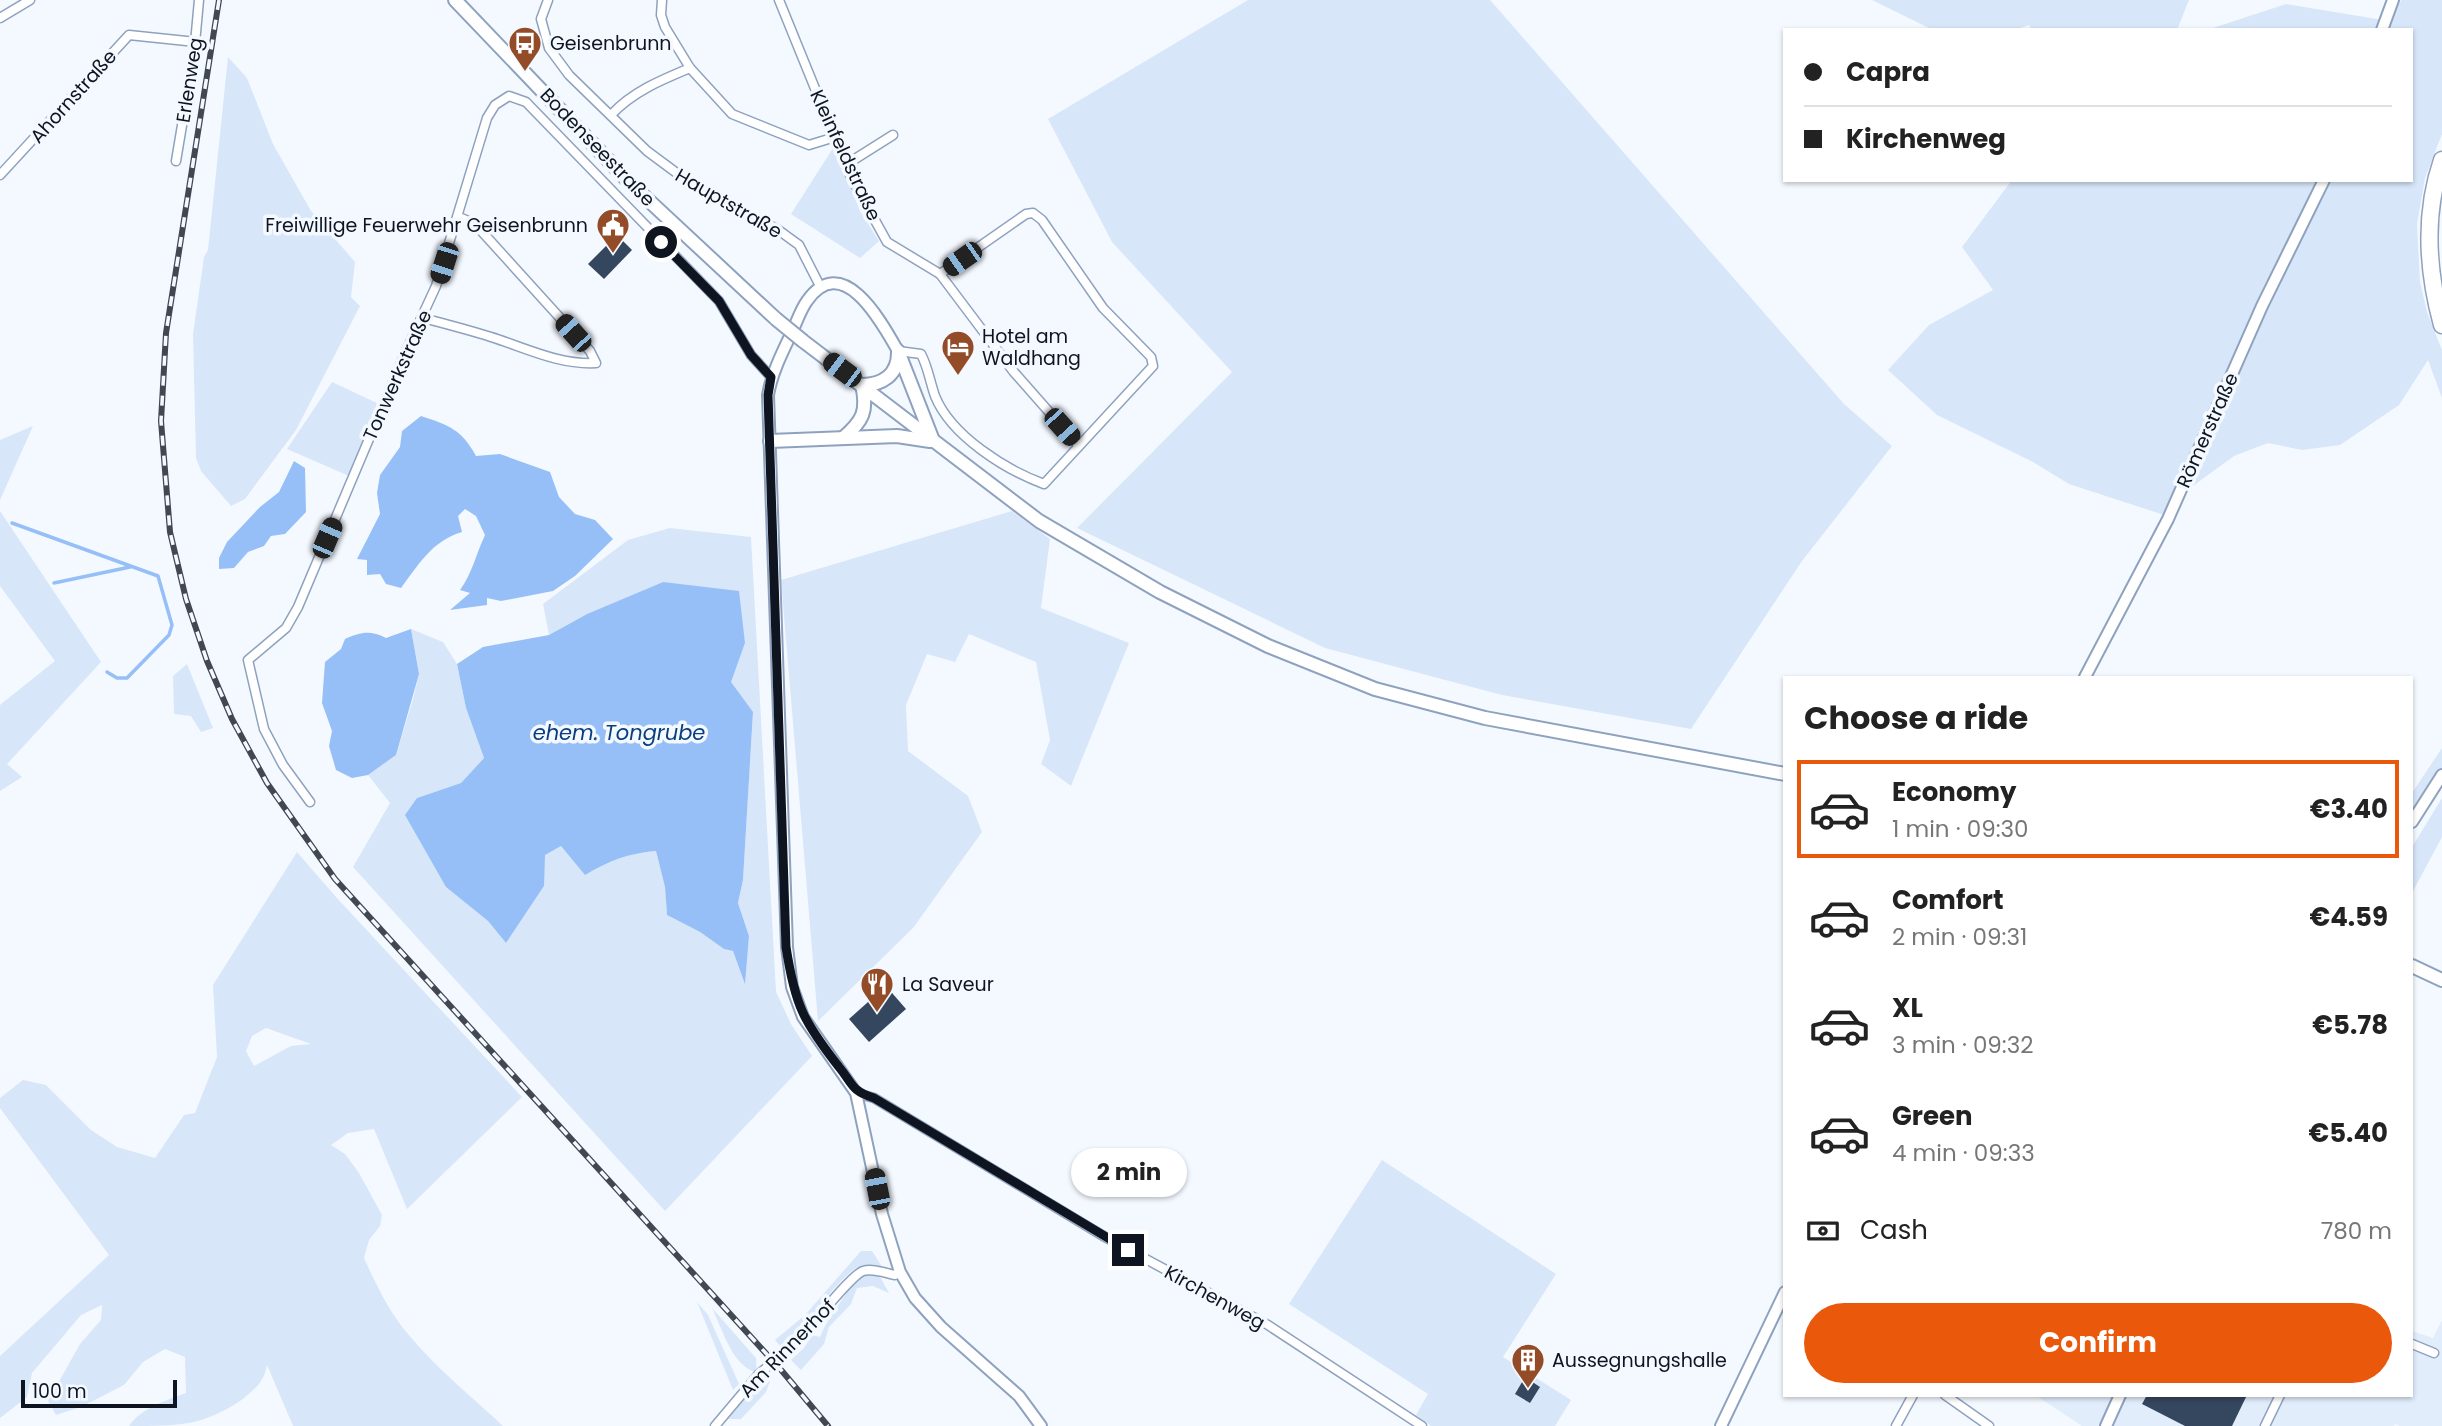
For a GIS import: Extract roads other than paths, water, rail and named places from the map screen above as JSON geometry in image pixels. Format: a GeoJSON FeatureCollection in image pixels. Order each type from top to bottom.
{"type":"FeatureCollection","features":[{"type":"Feature","properties":{"kind":"highway"},"geometry":{"type":"LineString","coordinates":[[2442,160],[2432,189],[2428,246],[2430,272],[2442,326]]}},
{"type":"Feature","properties":{"kind":"main road","name":"Bodenseestraße"},"geometry":{"type":"LineString","coordinates":[[455,0],[631,184],[803,341],[1039,521],[1160,592],[1268,646],[1375,689],[1485,718],[1783,774]]}},
{"type":"Feature","properties":{"kind":"main road"},"geometry":{"type":"LineString","coordinates":[[843,438],[858,426],[864,416],[866,408],[862,385],[887,379],[894,371],[898,351]]}},
{"type":"Feature","properties":{"kind":"main road"},"geometry":{"type":"LineString","coordinates":[[898,351],[934,442]]}},
{"type":"Feature","properties":{"kind":"main road"},"geometry":{"type":"LineString","coordinates":[[770,442],[897,436],[934,442]]}},
{"type":"Feature","properties":{"kind":"main road"},"geometry":{"type":"LineString","coordinates":[[2413,966],[2442,980]]}},
{"type":"Feature","properties":{"kind":"street"},"geometry":{"type":"LineString","coordinates":[[0,18],[30,0]]}},
{"type":"Feature","properties":{"kind":"street","name":"Erlenweg"},"geometry":{"type":"LineString","coordinates":[[176,161],[196,42],[199,0]]}},
{"type":"Feature","properties":{"kind":"street","name":"Hauptstraße"},"geometry":{"type":"LineString","coordinates":[[548,0],[541,19],[548,48],[569,75],[648,151],[678,174],[716,198],[777,229],[799,246],[821,288]]}},
{"type":"Feature","properties":{"kind":"street"},"geometry":{"type":"LineString","coordinates":[[662,0],[661,15],[665,27],[690,68],[732,114],[809,145],[835,137]]}},
{"type":"Feature","properties":{"kind":"street","name":"Kleinfeldstraße"},"geometry":{"type":"LineString","coordinates":[[779,0],[846,164],[887,242],[940,274],[1013,371],[1079,446]]}},
{"type":"Feature","properties":{"kind":"street"},"geometry":{"type":"LineString","coordinates":[[2383,28],[2393,0]]}},
{"type":"Feature","properties":{"kind":"street","name":"Ahornstraße"},"geometry":{"type":"LineString","coordinates":[[0,175],[129,35],[196,42]]}},
{"type":"Feature","properties":{"kind":"street"},"geometry":{"type":"LineString","coordinates":[[611,115],[621,104],[655,83],[690,68]]}},
{"type":"Feature","properties":{"kind":"street","name":"Tonwerkstraße"},"geometry":{"type":"LineString","coordinates":[[310,802],[283,765],[264,729],[248,660],[286,628],[298,607],[407,349],[423,318],[459,217],[487,118],[504,98],[516,97],[526,102],[719,301],[751,355],[771,377]]}},
{"type":"Feature","properties":{"kind":"street"},"geometry":{"type":"LineString","coordinates":[[846,164],[893,135]]}},
{"type":"Feature","properties":{"kind":"street","name":"Römerstraße"},"geometry":{"type":"LineString","coordinates":[[2086,676],[2168,519],[2262,306],[2314,205],[2322,182]]}},
{"type":"Feature","properties":{"kind":"street"},"geometry":{"type":"LineString","coordinates":[[940,274],[1026,214],[1033,214],[1042,220],[1103,308],[1151,357],[1153,366],[1044,484],[1026,478],[971,441],[948,416],[936,397],[921,354],[898,351],[878,315],[866,300],[842,285],[821,288],[806,302],[771,377],[768,395],[786,947],[792,987],[803,1017],[856,1093],[882,1214],[900,1272],[915,1298],[941,1327],[1018,1396],[1041,1426]]}},
{"type":"Feature","properties":{"kind":"street"},"geometry":{"type":"LineString","coordinates":[[423,318],[492,337],[539,354],[579,364],[596,363],[590,351],[475,224],[459,217]]}},
{"type":"Feature","properties":{"kind":"street"},"geometry":{"type":"LineString","coordinates":[[2413,820],[2442,775]]}},
{"type":"Feature","properties":{"kind":"street","name":"Kirchenweg"},"geometry":{"type":"LineString","coordinates":[[856,1093],[874,1098],[1105,1237],[1268,1325],[1422,1426]]}},
{"type":"Feature","properties":{"kind":"street","name":"Am Rinnerhof"},"geometry":{"type":"LineString","coordinates":[[715,1426],[758,1375],[824,1314],[848,1282],[860,1271],[871,1269],[895,1275],[900,1272]]}},
{"type":"Feature","properties":{"kind":"street"},"geometry":{"type":"LineString","coordinates":[[1721,1426],[1783,1298]]}},
{"type":"Feature","properties":{"kind":"street"},"geometry":{"type":"LineString","coordinates":[[2413,1344],[2434,1353]]}},
{"type":"Feature","properties":{"kind":"street"},"geometry":{"type":"LineString","coordinates":[[1896,1426],[1912,1397]]}},
{"type":"Feature","properties":{"kind":"street"},"geometry":{"type":"LineString","coordinates":[[1948,1397],[1989,1426]]}},
{"type":"Feature","properties":{"kind":"street"},"geometry":{"type":"LineString","coordinates":[[2106,1426],[2119,1397]]}},
{"type":"Feature","properties":{"kind":"street"},"geometry":{"type":"LineString","coordinates":[[2264,1426],[2279,1397]]}},
{"type":"Feature","properties":{"kind":"water"},"geometry":{"type":"Polygon","coordinates":[[[421,416],[460,434],[476,456],[500,454],[550,472],[559,497],[575,514],[595,520],[613,539],[575,576],[553,591],[501,601],[487,598],[487,605],[450,610],[470,593],[460,590],[471,571],[485,535],[476,516],[465,509],[458,516],[462,532],[434,547],[401,588],[386,584],[380,574],[367,575],[367,560],[357,559],[380,514],[377,493],[380,475],[400,447],[402,431],[421,416]]]}},
{"type":"Feature","properties":{"kind":"water"},"geometry":{"type":"Polygon","coordinates":[[[294,461],[305,468],[306,512],[285,534],[271,536],[264,546],[248,552],[234,568],[219,569],[219,558],[227,542],[260,507],[279,492],[294,461]]]}},
{"type":"Feature","properties":{"kind":"water","name":"ehem. Tongrube"},"geometry":{"type":"Polygon","coordinates":[[[663,582],[739,591],[745,643],[731,682],[753,712],[743,880],[738,903],[749,936],[745,984],[733,951],[724,949],[700,932],[667,915],[665,887],[656,851],[619,858],[585,875],[561,846],[545,855],[544,886],[506,943],[488,921],[446,887],[405,815],[417,798],[461,783],[484,758],[466,708],[457,664],[483,647],[549,635],[587,614],[663,582]]]}},
{"type":"Feature","properties":{"kind":"water"},"geometry":{"type":"Polygon","coordinates":[[[411,629],[419,674],[396,755],[368,775],[352,778],[336,770],[329,746],[332,731],[322,703],[325,662],[341,649],[345,639],[361,633],[386,638],[411,629]]]}},
{"type":"Feature","properties":{"kind":"waterway"},"geometry":{"type":"LineString","coordinates":[[12,523],[158,576],[172,625],[169,635],[127,678],[117,678],[107,672]]}},
{"type":"Feature","properties":{"kind":"waterway"},"geometry":{"type":"LineString","coordinates":[[54,583],[130,567]]}},
{"type":"Feature","properties":{"kind":"railway"},"geometry":{"type":"LineString","coordinates":[[219,0],[166,333],[161,421],[170,532],[186,599],[207,661],[232,719],[267,783],[335,879],[782,1371],[828,1426]]}},
{"type":"Feature","properties":{"kind":"place","name":"Geisenbrunn"},"geometry":{"type":"Point","coordinates":[525,73]}},
{"type":"Feature","properties":{"kind":"place","name":"Freiwillige Feuerwehr Geisenbrunn"},"geometry":{"type":"Point","coordinates":[613,255]}},
{"type":"Feature","properties":{"kind":"place","name":"Hotel am Waldhang"},"geometry":{"type":"Point","coordinates":[958,377]}},
{"type":"Feature","properties":{"kind":"place","name":"La Saveur"},"geometry":{"type":"Point","coordinates":[877,1014]}},
{"type":"Feature","properties":{"kind":"place","name":"Aussegnungshalle"},"geometry":{"type":"Point","coordinates":[1528,1390]}}]}
